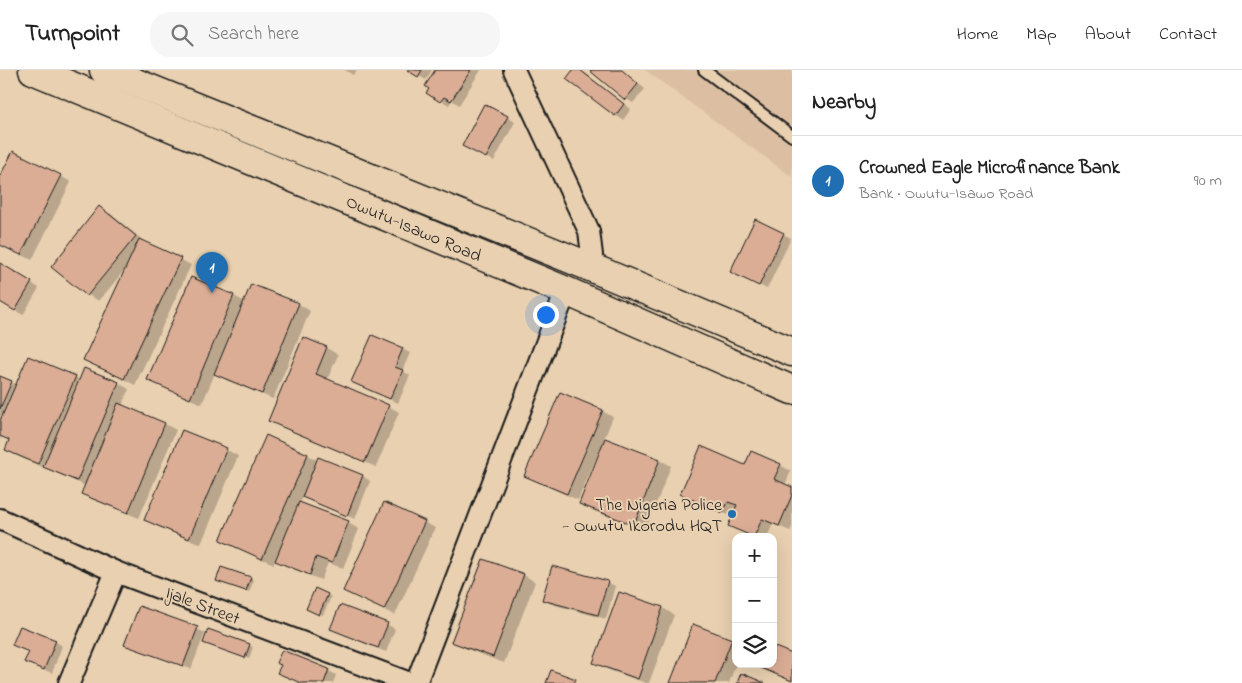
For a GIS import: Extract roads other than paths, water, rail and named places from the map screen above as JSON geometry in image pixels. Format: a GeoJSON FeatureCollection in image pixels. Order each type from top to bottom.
{"type":"FeatureCollection","features":[{"type":"Feature","properties":{"kind":"street","name":"Owutu-Isawo Road"},"geometry":{"type":"LineString","coordinates":[[33,70],[566,290],[792,390]]}},
{"type":"Feature","properties":{"kind":"street","name":"Owutu-Isawo Road"},"geometry":{"type":"LineString","coordinates":[[104,70],[583,264],[792,352]]}},
{"type":"Feature","properties":{"kind":"street"},"geometry":{"type":"LineString","coordinates":[[514,70],[589,232],[592,254],[590,260],[583,264]]}},
{"type":"Feature","properties":{"kind":"street"},"geometry":{"type":"LineString","coordinates":[[416,683],[566,290]]}},
{"type":"Feature","properties":{"kind":"street","name":"Ijale Street"},"geometry":{"type":"LineString","coordinates":[[0,519],[116,572],[410,683]]}},
{"type":"Feature","properties":{"kind":"street"},"geometry":{"type":"LineString","coordinates":[[70,683],[116,572]]}},
{"type":"Feature","properties":{"kind":"lane"},"geometry":{"type":"LineString","coordinates":[[704,70],[792,136]]}},
{"type":"Feature","properties":{"kind":"place","name":"Crowned Eagle Microfinance Bank"},"geometry":{"type":"Point","coordinates":[212,293]}},
{"type":"Feature","properties":{"kind":"place","name":"The Nigeria Police - Owutu Ikorodu HQT"},"geometry":{"type":"Point","coordinates":[732,514]}}]}
